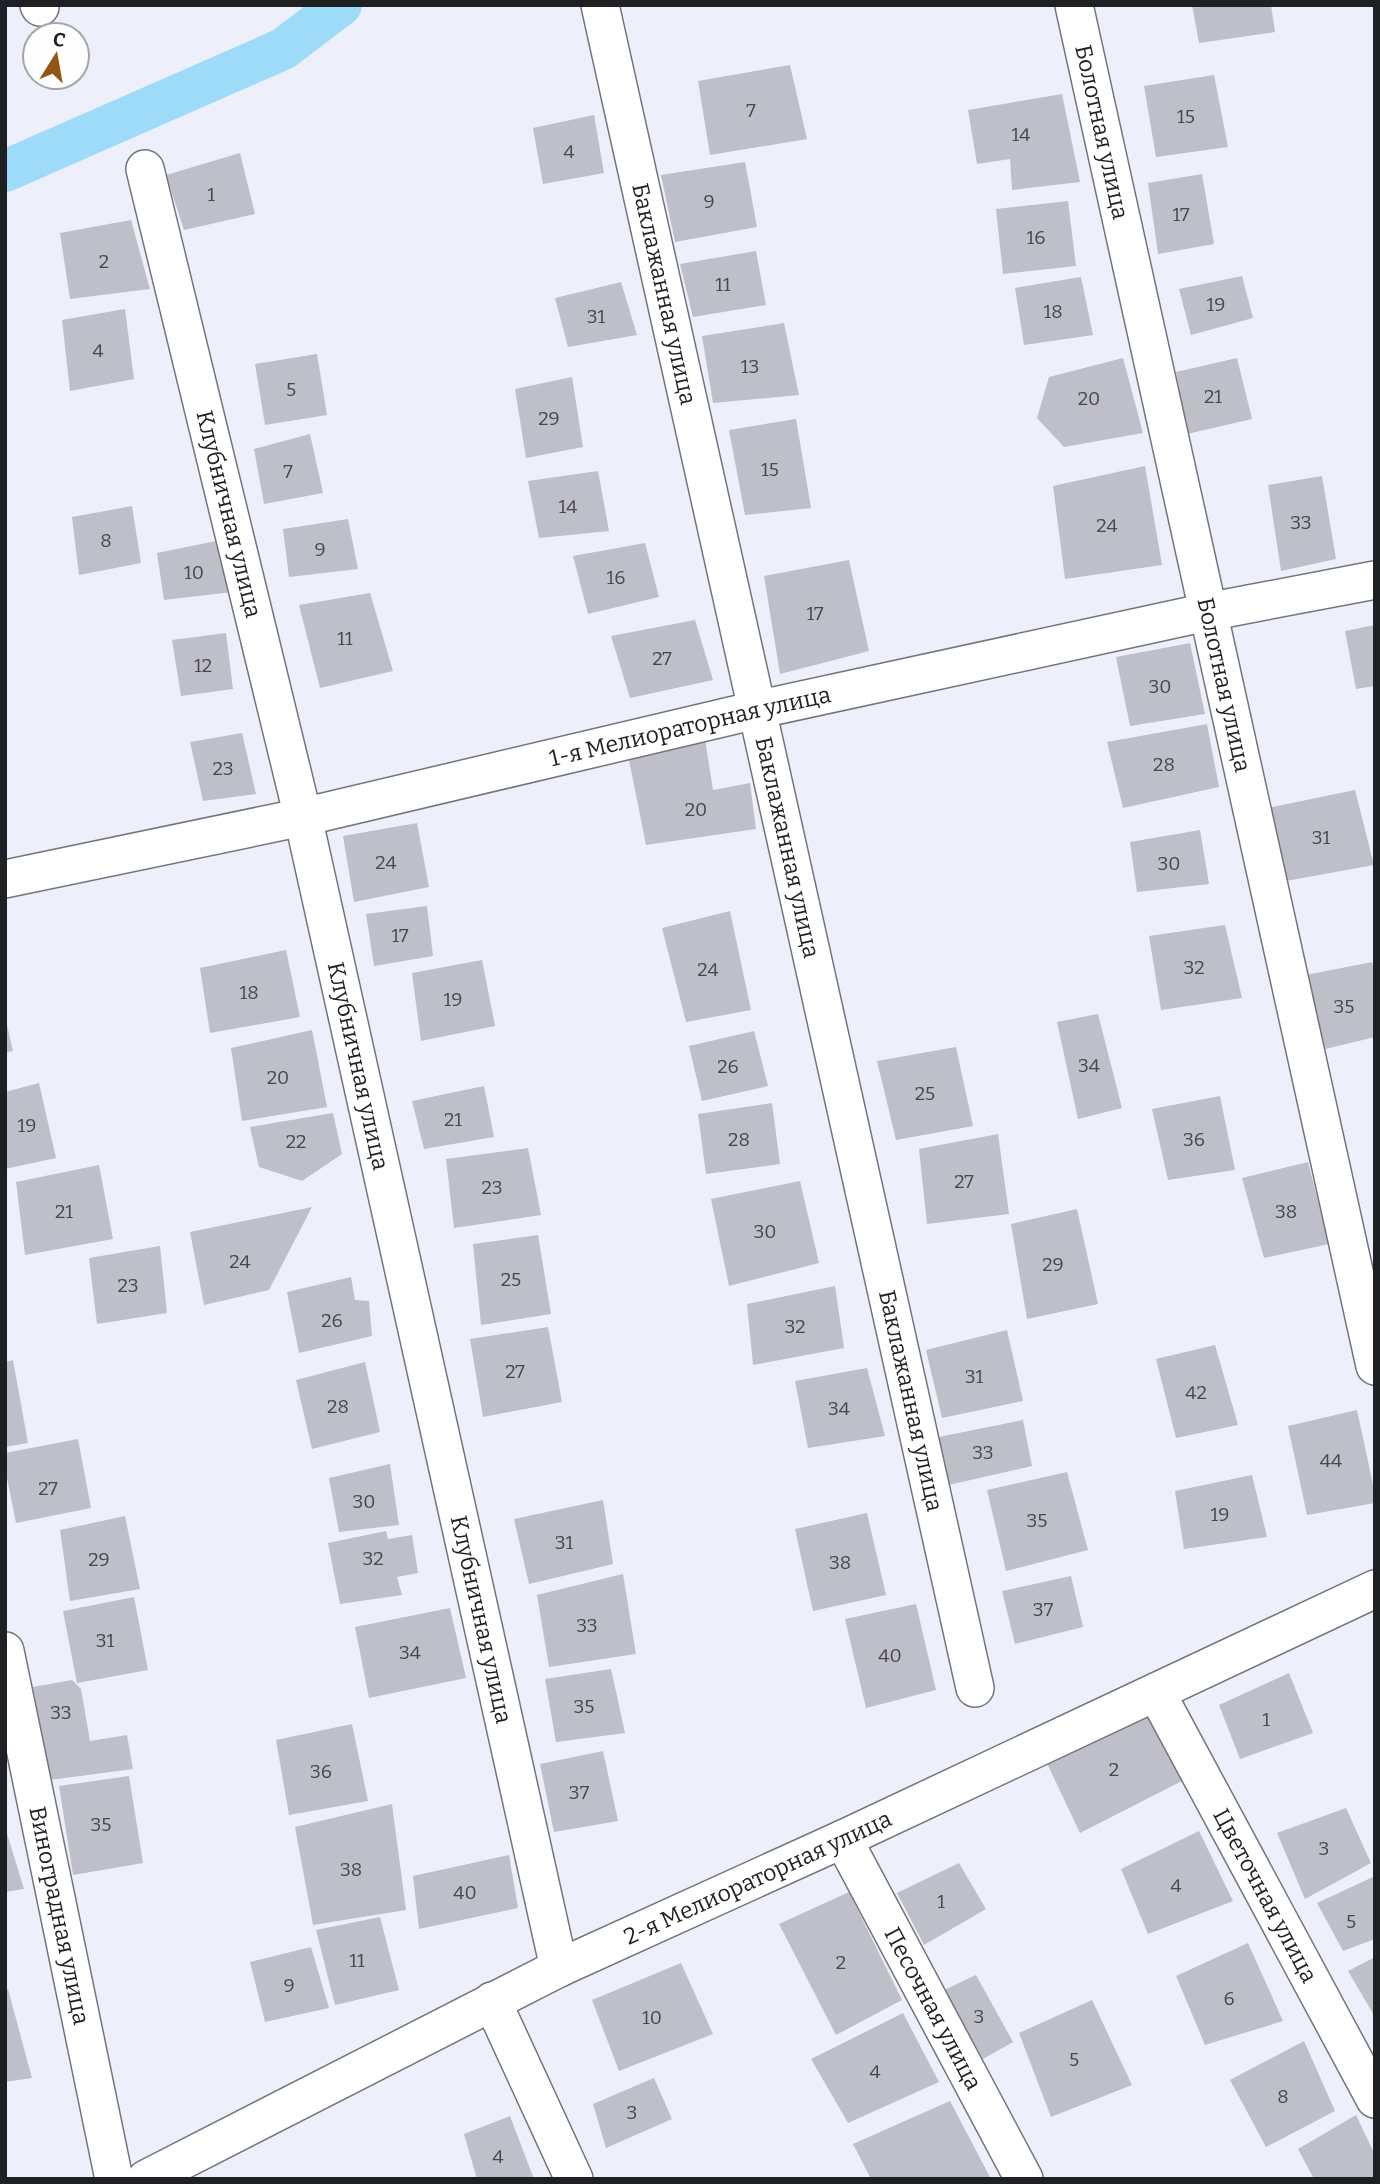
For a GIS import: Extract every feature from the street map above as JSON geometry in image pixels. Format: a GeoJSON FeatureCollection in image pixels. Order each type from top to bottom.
{"type":"FeatureCollection","features":[{"type":"Feature","properties":{"kind":"street","name":"Баклажанная улица"},"geometry":{"type":"LineString","coordinates":[[600,5],[975,1688]]}},
{"type":"Feature","properties":{"kind":"street","name":"Болотная улица"},"geometry":{"type":"LineString","coordinates":[[1074,5],[1375,1366]]}},
{"type":"Feature","properties":{"kind":"street","name":"Клубничная улица"},"geometry":{"type":"LineString","coordinates":[[145,169],[303,817],[559,1968]]}},
{"type":"Feature","properties":{"kind":"street","name":"1-я Мелиораторная улица"},"geometry":{"type":"LineString","coordinates":[[5,879],[303,817],[755,710],[1207,612],[1375,580]]}},
{"type":"Feature","properties":{"kind":"street","name":"2-я Мелиораторная улица"},"geometry":{"type":"LineString","coordinates":[[146,2179],[559,1968],[843,1839],[1375,1589]]}},
{"type":"Feature","properties":{"kind":"street","name":"Виноградная улица"},"geometry":{"type":"LineString","coordinates":[[5,1651],[114,2179]]}},
{"type":"Feature","properties":{"kind":"street","name":"Цветочная улица"},"geometry":{"type":"LineString","coordinates":[[1156,1692],[1375,2099]]}},
{"type":"Feature","properties":{"kind":"street","name":"Песочная улица"},"geometry":{"type":"LineString","coordinates":[[843,1839],[1024,2179]]}},
{"type":"Feature","properties":{"kind":"street"},"geometry":{"type":"LineString","coordinates":[[492,2001],[574,2179]]}},
{"type":"Feature","properties":{"kind":"building"},"geometry":{"type":"Polygon","coordinates":[[[1192,5],[1271,5],[1275,32],[1199,43],[1192,5]]]}},
{"type":"Feature","properties":{"kind":"building"},"geometry":{"type":"Polygon","coordinates":[[[790,65],[807,139],[710,155],[698,81],[790,65]]]}},
{"type":"Feature","properties":{"kind":"building"},"geometry":{"type":"Polygon","coordinates":[[[1214,75],[1228,147],[1156,157],[1144,86],[1214,75]]]}},
{"type":"Feature","properties":{"kind":"building"},"geometry":{"type":"Polygon","coordinates":[[[1062,94],[1080,182],[1012,190],[1010,159],[977,164],[968,110],[1062,94]]]}},
{"type":"Feature","properties":{"kind":"building"},"geometry":{"type":"Polygon","coordinates":[[[594,115],[604,173],[543,184],[533,128],[594,115]]]}},
{"type":"Feature","properties":{"kind":"building"},"geometry":{"type":"Polygon","coordinates":[[[240,153],[255,214],[184,230],[166,175],[240,153]]]}},
{"type":"Feature","properties":{"kind":"building"},"geometry":{"type":"Polygon","coordinates":[[[745,162],[757,227],[675,242],[661,175],[745,162]]]}},
{"type":"Feature","properties":{"kind":"building"},"geometry":{"type":"Polygon","coordinates":[[[1202,174],[1214,244],[1158,254],[1148,183],[1202,174]]]}},
{"type":"Feature","properties":{"kind":"building"},"geometry":{"type":"Polygon","coordinates":[[[1068,201],[1076,266],[1003,274],[996,209],[1068,201]]]}},
{"type":"Feature","properties":{"kind":"building"},"geometry":{"type":"Polygon","coordinates":[[[131,220],[150,289],[70,299],[60,233],[131,220]]]}},
{"type":"Feature","properties":{"kind":"building"},"geometry":{"type":"Polygon","coordinates":[[[756,251],[766,305],[693,317],[680,264],[756,251]]]}},
{"type":"Feature","properties":{"kind":"building"},"geometry":{"type":"Polygon","coordinates":[[[1242,276],[1253,318],[1191,335],[1179,289],[1242,276]]]}},
{"type":"Feature","properties":{"kind":"building"},"geometry":{"type":"Polygon","coordinates":[[[1081,277],[1093,335],[1024,345],[1015,288],[1081,277]]]}},
{"type":"Feature","properties":{"kind":"building"},"geometry":{"type":"Polygon","coordinates":[[[621,282],[637,335],[568,347],[555,298],[621,282]]]}},
{"type":"Feature","properties":{"kind":"building"},"geometry":{"type":"Polygon","coordinates":[[[125,309],[134,379],[70,391],[62,320],[125,309]]]}},
{"type":"Feature","properties":{"kind":"building"},"geometry":{"type":"Polygon","coordinates":[[[784,323],[799,395],[713,403],[702,336],[784,323]]]}},
{"type":"Feature","properties":{"kind":"building"},"geometry":{"type":"Polygon","coordinates":[[[317,354],[327,415],[265,425],[255,364],[317,354]]]}},
{"type":"Feature","properties":{"kind":"building"},"geometry":{"type":"Polygon","coordinates":[[[1123,358],[1143,433],[1064,447],[1037,418],[1049,377],[1123,358]]]}},
{"type":"Feature","properties":{"kind":"building"},"geometry":{"type":"Polygon","coordinates":[[[1237,358],[1252,419],[1187,434],[1176,372],[1237,358]]]}},
{"type":"Feature","properties":{"kind":"building"},"geometry":{"type":"Polygon","coordinates":[[[572,377],[583,447],[526,458],[515,389],[572,377]]]}},
{"type":"Feature","properties":{"kind":"building"},"geometry":{"type":"Polygon","coordinates":[[[796,419],[811,508],[745,515],[729,430],[796,419]]]}},
{"type":"Feature","properties":{"kind":"building"},"geometry":{"type":"Polygon","coordinates":[[[310,434],[323,493],[264,504],[254,449],[310,434]]]}},
{"type":"Feature","properties":{"kind":"building"},"geometry":{"type":"Polygon","coordinates":[[[1145,466],[1162,565],[1065,579],[1053,486],[1145,466]]]}},
{"type":"Feature","properties":{"kind":"building"},"geometry":{"type":"Polygon","coordinates":[[[598,471],[609,531],[539,538],[528,481],[598,471]]]}},
{"type":"Feature","properties":{"kind":"building"},"geometry":{"type":"Polygon","coordinates":[[[1322,476],[1336,559],[1281,571],[1268,485],[1322,476]]]}},
{"type":"Feature","properties":{"kind":"building"},"geometry":{"type":"Polygon","coordinates":[[[132,506],[141,563],[79,575],[72,517],[132,506]]]}},
{"type":"Feature","properties":{"kind":"building"},"geometry":{"type":"Polygon","coordinates":[[[348,519],[358,569],[289,577],[283,529],[348,519]]]}},
{"type":"Feature","properties":{"kind":"building"},"geometry":{"type":"Polygon","coordinates":[[[221,540],[232,592],[164,600],[157,553],[221,540]]]}},
{"type":"Feature","properties":{"kind":"building"},"geometry":{"type":"Polygon","coordinates":[[[645,543],[659,597],[588,614],[573,556],[645,543]]]}},
{"type":"Feature","properties":{"kind":"building"},"geometry":{"type":"Polygon","coordinates":[[[849,560],[869,651],[780,674],[764,576],[849,560]]]}},
{"type":"Feature","properties":{"kind":"building"},"geometry":{"type":"Polygon","coordinates":[[[370,593],[393,671],[320,688],[299,605],[370,593]]]}},
{"type":"Feature","properties":{"kind":"building"},"geometry":{"type":"Polygon","coordinates":[[[695,620],[713,680],[630,698],[611,636],[695,620]]]}},
{"type":"Feature","properties":{"kind":"building"},"geometry":{"type":"Polygon","coordinates":[[[1375,625],[1375,686],[1356,689],[1345,631],[1375,625]]]}},
{"type":"Feature","properties":{"kind":"building"},"geometry":{"type":"Polygon","coordinates":[[[226,633],[233,689],[181,696],[172,640],[226,633]]]}},
{"type":"Feature","properties":{"kind":"building"},"geometry":{"type":"Polygon","coordinates":[[[1190,643],[1205,714],[1130,726],[1116,657],[1190,643]]]}},
{"type":"Feature","properties":{"kind":"building"},"geometry":{"type":"Polygon","coordinates":[[[1207,724],[1219,787],[1123,808],[1107,742],[1207,724]]]}},
{"type":"Feature","properties":{"kind":"building"},"geometry":{"type":"Polygon","coordinates":[[[242,733],[256,794],[203,801],[190,742],[242,733]]]}},
{"type":"Feature","properties":{"kind":"building"},"geometry":{"type":"Polygon","coordinates":[[[705,739],[713,790],[750,783],[756,829],[646,845],[628,755],[705,739]]]}},
{"type":"Feature","properties":{"kind":"building"},"geometry":{"type":"Polygon","coordinates":[[[1355,790],[1374,865],[1286,881],[1268,808],[1355,790]]]}},
{"type":"Feature","properties":{"kind":"building"},"geometry":{"type":"Polygon","coordinates":[[[417,823],[429,887],[354,902],[343,836],[417,823]]]}},
{"type":"Feature","properties":{"kind":"building"},"geometry":{"type":"Polygon","coordinates":[[[1200,830],[1209,884],[1137,892],[1130,842],[1200,830]]]}},
{"type":"Feature","properties":{"kind":"building"},"geometry":{"type":"Polygon","coordinates":[[[427,906],[433,956],[374,966],[366,914],[427,906]]]}},
{"type":"Feature","properties":{"kind":"building"},"geometry":{"type":"Polygon","coordinates":[[[730,911],[751,1010],[686,1022],[662,928],[730,911]]]}},
{"type":"Feature","properties":{"kind":"building"},"geometry":{"type":"Polygon","coordinates":[[[1225,925],[1242,998],[1161,1010],[1149,936],[1225,925]]]}},
{"type":"Feature","properties":{"kind":"building"},"geometry":{"type":"Polygon","coordinates":[[[286,950],[300,1017],[210,1033],[200,968],[286,950]]]}},
{"type":"Feature","properties":{"kind":"building"},"geometry":{"type":"Polygon","coordinates":[[[482,960],[495,1026],[421,1041],[412,973],[482,960]]]}},
{"type":"Feature","properties":{"kind":"building"},"geometry":{"type":"Polygon","coordinates":[[[1372,962],[1375,973],[1375,1037],[1325,1049],[1306,975],[1372,962]]]}},
{"type":"Feature","properties":{"kind":"building"},"geometry":{"type":"Polygon","coordinates":[[[1098,1014],[1122,1108],[1078,1119],[1057,1022],[1098,1014]]]}},
{"type":"Feature","properties":{"kind":"building"},"geometry":{"type":"Polygon","coordinates":[[[5,1016],[13,1051],[5,1053],[5,1016]]]}},
{"type":"Feature","properties":{"kind":"building"},"geometry":{"type":"Polygon","coordinates":[[[312,1030],[327,1107],[242,1121],[231,1048],[312,1030]]]}},
{"type":"Feature","properties":{"kind":"building"},"geometry":{"type":"Polygon","coordinates":[[[754,1031],[768,1086],[702,1101],[689,1046],[754,1031]]]}},
{"type":"Feature","properties":{"kind":"building"},"geometry":{"type":"Polygon","coordinates":[[[956,1047],[973,1126],[896,1140],[877,1061],[956,1047]]]}},
{"type":"Feature","properties":{"kind":"building"},"geometry":{"type":"Polygon","coordinates":[[[39,1083],[56,1158],[5,1169],[5,1092],[39,1083]]]}},
{"type":"Feature","properties":{"kind":"building"},"geometry":{"type":"Polygon","coordinates":[[[484,1086],[494,1137],[424,1149],[412,1101],[484,1086]]]}},
{"type":"Feature","properties":{"kind":"building"},"geometry":{"type":"Polygon","coordinates":[[[1220,1096],[1235,1170],[1168,1180],[1152,1109],[1220,1096]]]}},
{"type":"Feature","properties":{"kind":"building"},"geometry":{"type":"Polygon","coordinates":[[[772,1103],[780,1164],[706,1174],[698,1114],[772,1103]]]}},
{"type":"Feature","properties":{"kind":"building"},"geometry":{"type":"Polygon","coordinates":[[[333,1113],[342,1154],[302,1181],[259,1167],[250,1127],[333,1113]]]}},
{"type":"Feature","properties":{"kind":"building"},"geometry":{"type":"Polygon","coordinates":[[[998,1134],[1009,1214],[927,1224],[919,1149],[998,1134]]]}},
{"type":"Feature","properties":{"kind":"building"},"geometry":{"type":"Polygon","coordinates":[[[528,1148],[541,1215],[454,1228],[446,1159],[528,1148]]]}},
{"type":"Feature","properties":{"kind":"building"},"geometry":{"type":"Polygon","coordinates":[[[1308,1162],[1329,1244],[1264,1258],[1242,1178],[1308,1162]]]}},
{"type":"Feature","properties":{"kind":"building"},"geometry":{"type":"Polygon","coordinates":[[[99,1165],[113,1239],[25,1255],[16,1182],[99,1165]]]}},
{"type":"Feature","properties":{"kind":"building"},"geometry":{"type":"Polygon","coordinates":[[[800,1181],[819,1263],[729,1286],[711,1199],[800,1181]]]}},
{"type":"Feature","properties":{"kind":"building"},"geometry":{"type":"Polygon","coordinates":[[[312,1207],[269,1290],[204,1305],[190,1232],[312,1207]]]}},
{"type":"Feature","properties":{"kind":"building"},"geometry":{"type":"Polygon","coordinates":[[[1077,1209],[1098,1304],[1027,1319],[1011,1224],[1077,1209]]]}},
{"type":"Feature","properties":{"kind":"building"},"geometry":{"type":"Polygon","coordinates":[[[538,1235],[551,1314],[481,1325],[473,1244],[538,1235]]]}},
{"type":"Feature","properties":{"kind":"building"},"geometry":{"type":"Polygon","coordinates":[[[160,1246],[167,1313],[97,1324],[89,1258],[160,1246]]]}},
{"type":"Feature","properties":{"kind":"building"},"geometry":{"type":"Polygon","coordinates":[[[351,1277],[355,1300],[369,1301],[372,1336],[299,1353],[287,1292],[351,1277]]]}},
{"type":"Feature","properties":{"kind":"building"},"geometry":{"type":"Polygon","coordinates":[[[835,1286],[844,1348],[753,1365],[747,1304],[835,1286]]]}},
{"type":"Feature","properties":{"kind":"building"},"geometry":{"type":"Polygon","coordinates":[[[548,1327],[562,1402],[483,1417],[470,1339],[548,1327]]]}},
{"type":"Feature","properties":{"kind":"building"},"geometry":{"type":"Polygon","coordinates":[[[1007,1330],[1023,1401],[942,1418],[926,1350],[1007,1330]]]}},
{"type":"Feature","properties":{"kind":"building"},"geometry":{"type":"Polygon","coordinates":[[[1215,1345],[1238,1425],[1176,1438],[1156,1359],[1215,1345]]]}},
{"type":"Feature","properties":{"kind":"building"},"geometry":{"type":"Polygon","coordinates":[[[13,1360],[28,1443],[5,1447],[5,1362],[13,1360]]]}},
{"type":"Feature","properties":{"kind":"building"},"geometry":{"type":"Polygon","coordinates":[[[365,1362],[380,1432],[312,1449],[296,1380],[365,1362]]]}},
{"type":"Feature","properties":{"kind":"building"},"geometry":{"type":"Polygon","coordinates":[[[867,1368],[885,1436],[808,1448],[795,1381],[867,1368]]]}},
{"type":"Feature","properties":{"kind":"building"},"geometry":{"type":"Polygon","coordinates":[[[1357,1410],[1375,1503],[1307,1515],[1288,1426],[1357,1410]]]}},
{"type":"Feature","properties":{"kind":"building"},"geometry":{"type":"Polygon","coordinates":[[[1023,1420],[1032,1466],[944,1486],[934,1438],[1023,1420]]]}},
{"type":"Feature","properties":{"kind":"building"},"geometry":{"type":"Polygon","coordinates":[[[78,1439],[91,1508],[16,1523],[5,1468],[5,1453],[78,1439]]]}},
{"type":"Feature","properties":{"kind":"building"},"geometry":{"type":"Polygon","coordinates":[[[390,1464],[399,1525],[339,1532],[329,1478],[390,1464]]]}},
{"type":"Feature","properties":{"kind":"building"},"geometry":{"type":"Polygon","coordinates":[[[1067,1472],[1088,1550],[1006,1571],[987,1490],[1067,1472]]]}},
{"type":"Feature","properties":{"kind":"building"},"geometry":{"type":"Polygon","coordinates":[[[1252,1475],[1267,1537],[1184,1549],[1175,1491],[1252,1475]]]}},
{"type":"Feature","properties":{"kind":"building"},"geometry":{"type":"Polygon","coordinates":[[[603,1500],[613,1564],[529,1584],[514,1519],[603,1500]]]}},
{"type":"Feature","properties":{"kind":"building"},"geometry":{"type":"Polygon","coordinates":[[[867,1513],[886,1595],[813,1611],[795,1529],[867,1513]]]}},
{"type":"Feature","properties":{"kind":"building"},"geometry":{"type":"Polygon","coordinates":[[[125,1516],[140,1589],[70,1601],[60,1530],[125,1516]]]}},
{"type":"Feature","properties":{"kind":"building"},"geometry":{"type":"Polygon","coordinates":[[[386,1531],[388,1539],[412,1535],[418,1573],[397,1577],[402,1595],[340,1604],[328,1543],[386,1531]]]}},
{"type":"Feature","properties":{"kind":"building"},"geometry":{"type":"Polygon","coordinates":[[[623,1574],[636,1654],[549,1667],[537,1595],[623,1574]]]}},
{"type":"Feature","properties":{"kind":"building"},"geometry":{"type":"Polygon","coordinates":[[[1071,1576],[1083,1627],[1015,1644],[1002,1591],[1071,1576]]]}},
{"type":"Feature","properties":{"kind":"building"},"geometry":{"type":"Polygon","coordinates":[[[134,1597],[148,1670],[77,1683],[63,1611],[134,1597]]]}},
{"type":"Feature","properties":{"kind":"building"},"geometry":{"type":"Polygon","coordinates":[[[916,1604],[936,1690],[866,1708],[845,1619],[916,1604]]]}},
{"type":"Feature","properties":{"kind":"building"},"geometry":{"type":"Polygon","coordinates":[[[450,1608],[466,1678],[369,1698],[355,1627],[450,1608]]]}},
{"type":"Feature","properties":{"kind":"building"},"geometry":{"type":"Polygon","coordinates":[[[611,1669],[625,1733],[556,1742],[545,1679],[611,1669]]]}},
{"type":"Feature","properties":{"kind":"building"},"geometry":{"type":"Polygon","coordinates":[[[1289,1673],[1313,1733],[1240,1759],[1219,1705],[1289,1673]]]}},
{"type":"Feature","properties":{"kind":"building"},"geometry":{"type":"Polygon","coordinates":[[[72,1680],[81,1689],[90,1741],[127,1735],[133,1769],[50,1780],[33,1687],[72,1680]]]}},
{"type":"Feature","properties":{"kind":"building"},"geometry":{"type":"Polygon","coordinates":[[[1148,1711],[1184,1780],[1080,1833],[1045,1759],[1148,1711]]]}},
{"type":"Feature","properties":{"kind":"building"},"geometry":{"type":"Polygon","coordinates":[[[352,1724],[368,1801],[289,1815],[276,1740],[352,1724]]]}},
{"type":"Feature","properties":{"kind":"building"},"geometry":{"type":"Polygon","coordinates":[[[603,1751],[618,1821],[554,1832],[540,1764],[603,1751]]]}},
{"type":"Feature","properties":{"kind":"building"},"geometry":{"type":"Polygon","coordinates":[[[129,1776],[143,1863],[73,1875],[59,1786],[129,1776]]]}},
{"type":"Feature","properties":{"kind":"building"},"geometry":{"type":"Polygon","coordinates":[[[392,1804],[406,1910],[313,1925],[295,1827],[392,1804]]]}},
{"type":"Feature","properties":{"kind":"building"},"geometry":{"type":"Polygon","coordinates":[[[1346,1808],[1371,1863],[1305,1899],[1277,1833],[1346,1808]]]}},
{"type":"Feature","properties":{"kind":"building"},"geometry":{"type":"Polygon","coordinates":[[[5,1827],[24,1889],[5,1892],[5,1827]]]}},
{"type":"Feature","properties":{"kind":"building"},"geometry":{"type":"Polygon","coordinates":[[[1199,1831],[1233,1901],[1148,1934],[1121,1869],[1199,1831]]]}},
{"type":"Feature","properties":{"kind":"building"},"geometry":{"type":"Polygon","coordinates":[[[509,1855],[518,1908],[419,1929],[413,1876],[509,1855]]]}},
{"type":"Feature","properties":{"kind":"building"},"geometry":{"type":"Polygon","coordinates":[[[959,1863],[986,1909],[924,1945],[897,1893],[959,1863]]]}},
{"type":"Feature","properties":{"kind":"building"},"geometry":{"type":"Polygon","coordinates":[[[1375,1876],[1375,1939],[1343,1951],[1317,1903],[1375,1876]]]}},
{"type":"Feature","properties":{"kind":"building"},"geometry":{"type":"Polygon","coordinates":[[[849,1892],[902,2000],[836,2035],[779,1924],[849,1892]]]}},
{"type":"Feature","properties":{"kind":"building"},"geometry":{"type":"Polygon","coordinates":[[[380,1917],[399,1990],[335,2005],[316,1930],[380,1917]]]}},
{"type":"Feature","properties":{"kind":"building"},"geometry":{"type":"Polygon","coordinates":[[[1248,1943],[1283,2021],[1205,2045],[1176,1976],[1248,1943]]]}},
{"type":"Feature","properties":{"kind":"building"},"geometry":{"type":"Polygon","coordinates":[[[311,1947],[329,2008],[265,2022],[250,1962],[311,1947]]]}},
{"type":"Feature","properties":{"kind":"building"},"geometry":{"type":"Polygon","coordinates":[[[1375,1957],[1375,2017],[1348,1971],[1375,1957]]]}},
{"type":"Feature","properties":{"kind":"building"},"geometry":{"type":"Polygon","coordinates":[[[681,1963],[713,2034],[619,2071],[592,2000],[681,1963]]]}},
{"type":"Feature","properties":{"kind":"building"},"geometry":{"type":"Polygon","coordinates":[[[976,1975],[1013,2042],[983,2059],[944,1990],[976,1975]]]}},
{"type":"Feature","properties":{"kind":"building"},"geometry":{"type":"Polygon","coordinates":[[[8,1989],[32,2078],[5,2082],[5,1990],[8,1989]]]}},
{"type":"Feature","properties":{"kind":"building"},"geometry":{"type":"Polygon","coordinates":[[[1092,2000],[1132,2085],[1051,2117],[1019,2033],[1092,2000]]]}},
{"type":"Feature","properties":{"kind":"building"},"geometry":{"type":"Polygon","coordinates":[[[903,2013],[939,2082],[848,2123],[811,2059],[903,2013]]]}},
{"type":"Feature","properties":{"kind":"building"},"geometry":{"type":"Polygon","coordinates":[[[1304,2041],[1335,2111],[1266,2147],[1230,2080],[1304,2041]]]}},
{"type":"Feature","properties":{"kind":"building"},"geometry":{"type":"Polygon","coordinates":[[[654,2078],[672,2119],[606,2148],[593,2104],[654,2078]]]}},
{"type":"Feature","properties":{"kind":"building"},"geometry":{"type":"Polygon","coordinates":[[[950,2101],[991,2179],[871,2179],[853,2144],[950,2101]]]}},
{"type":"Feature","properties":{"kind":"building"},"geometry":{"type":"Polygon","coordinates":[[[1356,2115],[1375,2155],[1375,2179],[1314,2179],[1298,2149],[1356,2115]]]}},
{"type":"Feature","properties":{"kind":"building"},"geometry":{"type":"Polygon","coordinates":[[[510,2116],[534,2179],[477,2179],[464,2134],[510,2116]]]}},
{"type":"Feature","properties":{"kind":"waterway"},"geometry":{"type":"LineString","coordinates":[[5,171],[283,49],[341,5]]}}]}
